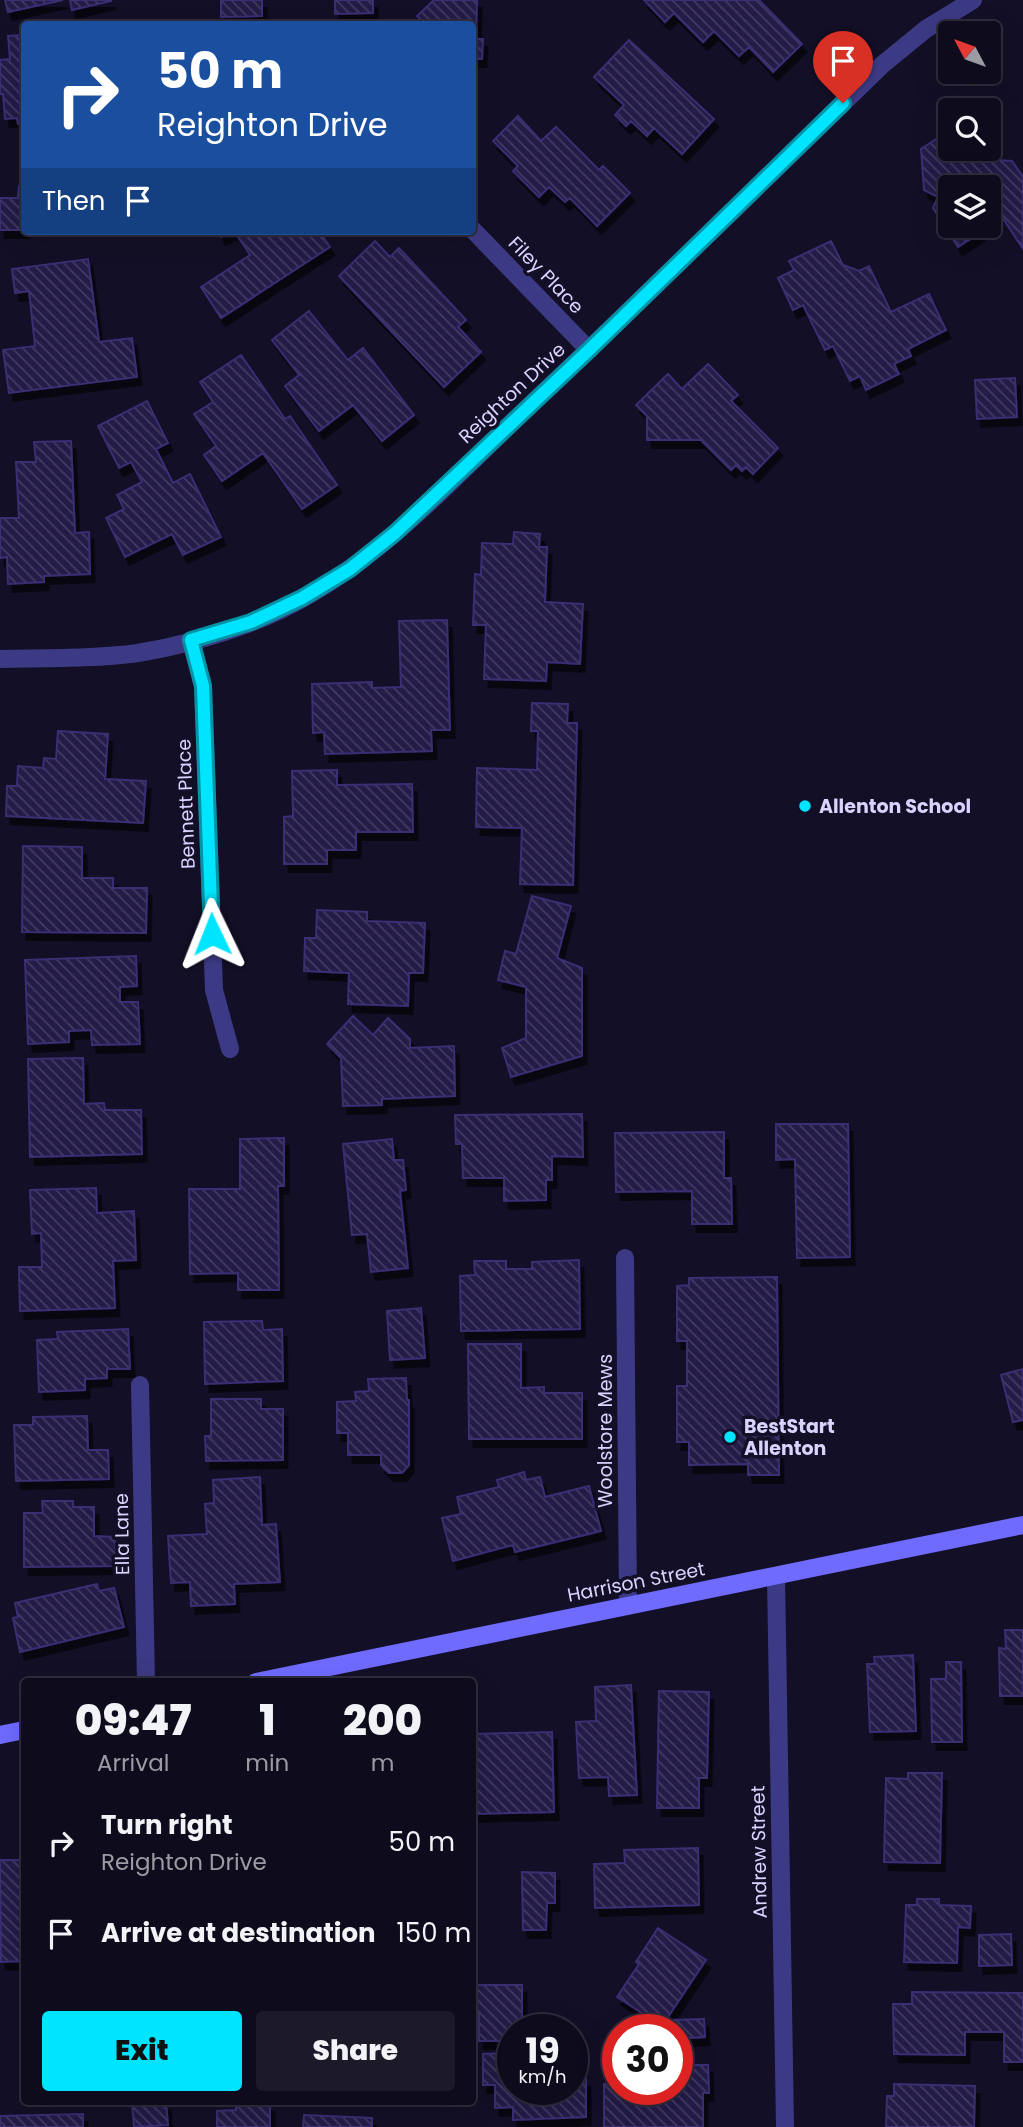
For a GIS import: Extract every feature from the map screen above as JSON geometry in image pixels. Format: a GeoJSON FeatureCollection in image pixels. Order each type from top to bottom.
{"type":"FeatureCollection","features":[{"type":"Feature","properties":{"kind":"street","name":"Reighton Drive"},"geometry":{"type":"LineString","coordinates":[[0,659],[75,658],[139,652],[191,640],[251,622],[302,598],[350,569],[395,533],[589,350],[882,65],[926,29],[973,0]]}},
{"type":"Feature","properties":{"kind":"street","name":"Filey Place"},"geometry":{"type":"LineString","coordinates":[[476,233],[589,350]]}},
{"type":"Feature","properties":{"kind":"street","name":"Bennett Place"},"geometry":{"type":"LineString","coordinates":[[191,640],[203,686],[214,990],[230,1049]]}},
{"type":"Feature","properties":{"kind":"street","name":"Woolstore Mews"},"geometry":{"type":"LineString","coordinates":[[625,1258],[628,1604]]}},
{"type":"Feature","properties":{"kind":"street","name":"Ella Lane"},"geometry":{"type":"LineString","coordinates":[[140,1385],[146,1678]]}},
{"type":"Feature","properties":{"kind":"street","name":"Harrison Street"},"geometry":{"type":"LineString","coordinates":[[275,1678],[1023,1525]]}},
{"type":"Feature","properties":{"kind":"street","name":"Andrew Street"},"geometry":{"type":"LineString","coordinates":[[776,1576],[785,2127]]}},
{"type":"Feature","properties":{"kind":"street"},"geometry":{"type":"LineString","coordinates":[[0,1735],[21,1731]]}},
{"type":"Feature","properties":{"kind":"building"},"geometry":{"type":"Polygon","coordinates":[[[5,0],[63,0],[8,12],[5,0]]]}},
{"type":"Feature","properties":{"kind":"building"},"geometry":{"type":"Polygon","coordinates":[[[70,0],[111,0],[111,1],[72,10],[70,0]]]}},
{"type":"Feature","properties":{"kind":"building"},"geometry":{"type":"Polygon","coordinates":[[[221,0],[262,0],[262,16],[221,17],[221,0]]]}},
{"type":"Feature","properties":{"kind":"building"},"geometry":{"type":"Polygon","coordinates":[[[335,0],[373,0],[373,13],[335,14],[335,0]]]}},
{"type":"Feature","properties":{"kind":"building"},"geometry":{"type":"Polygon","coordinates":[[[434,0],[477,0],[476,39],[476,21],[422,21],[417,16],[434,0]]]}},
{"type":"Feature","properties":{"kind":"building"},"geometry":{"type":"Polygon","coordinates":[[[644,0],[759,0],[802,44],[773,72],[749,47],[739,56],[714,31],[703,42],[674,13],[665,22],[644,0]]]}},
{"type":"Feature","properties":{"kind":"building"},"geometry":{"type":"Polygon","coordinates":[[[21,35],[21,124],[18,124],[17,118],[5,119],[3,94],[0,94],[0,60],[10,59],[8,36],[21,35]]]}},
{"type":"Feature","properties":{"kind":"building"},"geometry":{"type":"Polygon","coordinates":[[[476,39],[483,39],[482,59],[476,59],[476,39]]]}},
{"type":"Feature","properties":{"kind":"building"},"geometry":{"type":"Polygon","coordinates":[[[629,40],[714,119],[682,154],[654,128],[647,136],[631,121],[626,126],[615,115],[624,105],[594,77],[629,40]]]}},
{"type":"Feature","properties":{"kind":"building"},"geometry":{"type":"Polygon","coordinates":[[[518,116],[541,141],[556,127],[599,170],[603,166],[630,193],[597,226],[570,198],[565,202],[549,187],[539,197],[513,171],[518,166],[493,141],[518,116]]]}},
{"type":"Feature","properties":{"kind":"building"},"geometry":{"type":"Polygon","coordinates":[[[938,138],[938,161],[1012,161],[1023,177],[1023,249],[1001,216],[1001,175],[938,175],[938,197],[924,190],[921,149],[938,138]]]}},
{"type":"Feature","properties":{"kind":"building"},"geometry":{"type":"Polygon","coordinates":[[[21,184],[21,230],[0,230],[0,198],[18,198],[21,184]]]}},
{"type":"Feature","properties":{"kind":"building"},"geometry":{"type":"Polygon","coordinates":[[[938,197],[938,216],[933,208],[938,197]]]}},
{"type":"Feature","properties":{"kind":"building"},"geometry":{"type":"Polygon","coordinates":[[[237,235],[322,235],[330,247],[221,318],[201,287],[250,255],[237,235]]]}},
{"type":"Feature","properties":{"kind":"building"},"geometry":{"type":"Polygon","coordinates":[[[952,238],[972,238],[958,247],[952,238]]]}},
{"type":"Feature","properties":{"kind":"building"},"geometry":{"type":"Polygon","coordinates":[[[375,241],[390,257],[399,248],[466,320],[458,327],[481,352],[444,387],[339,276],[375,241]]]}},
{"type":"Feature","properties":{"kind":"building"},"geometry":{"type":"Polygon","coordinates":[[[831,241],[843,265],[859,271],[869,266],[891,312],[929,294],[946,330],[908,349],[911,356],[894,364],[899,374],[866,390],[860,376],[850,381],[833,346],[825,350],[803,305],[793,310],[778,278],[794,270],[789,261],[831,241]]]}},
{"type":"Feature","properties":{"kind":"building"},"geometry":{"type":"Polygon","coordinates":[[[88,259],[99,342],[132,338],[137,377],[9,393],[3,350],[35,346],[29,291],[15,293],[12,269],[88,259]]]}},
{"type":"Feature","properties":{"kind":"building"},"geometry":{"type":"Polygon","coordinates":[[[309,311],[348,360],[363,348],[414,415],[382,441],[353,405],[319,431],[285,386],[299,375],[272,340],[309,311]]]}},
{"type":"Feature","properties":{"kind":"building"},"geometry":{"type":"Polygon","coordinates":[[[241,355],[285,419],[290,416],[337,485],[302,509],[263,453],[222,481],[204,455],[216,446],[194,414],[213,402],[200,382],[241,355]]]}},
{"type":"Feature","properties":{"kind":"building"},"geometry":{"type":"Polygon","coordinates":[[[708,364],[738,395],[731,401],[778,448],[753,474],[746,467],[742,471],[736,465],[731,470],[701,440],[647,440],[647,416],[636,405],[668,374],[682,389],[708,364]]]}},
{"type":"Feature","properties":{"kind":"building"},"geometry":{"type":"Polygon","coordinates":[[[1015,378],[1017,417],[977,419],[975,380],[1015,378]]]}},
{"type":"Feature","properties":{"kind":"building"},"geometry":{"type":"Polygon","coordinates":[[[147,401],[168,443],[156,449],[173,483],[190,474],[221,537],[183,555],[172,534],[125,557],[106,518],[124,509],[117,495],[142,482],[131,462],[119,468],[98,426],[147,401]]]}},
{"type":"Feature","properties":{"kind":"building"},"geometry":{"type":"Polygon","coordinates":[[[71,441],[75,533],[89,532],[90,574],[44,576],[44,582],[8,584],[7,557],[0,558],[0,518],[19,518],[16,462],[36,462],[34,442],[71,441]]]}},
{"type":"Feature","properties":{"kind":"building"},"geometry":{"type":"Polygon","coordinates":[[[514,532],[540,534],[539,547],[547,547],[545,602],[583,604],[580,664],[547,662],[546,681],[484,679],[486,625],[473,625],[475,574],[481,575],[482,543],[513,544],[514,532]]]}},
{"type":"Feature","properties":{"kind":"building"},"geometry":{"type":"Polygon","coordinates":[[[447,620],[450,730],[431,730],[432,751],[325,754],[324,732],[313,733],[312,684],[372,682],[372,688],[401,687],[399,621],[447,620]]]}},
{"type":"Feature","properties":{"kind":"building"},"geometry":{"type":"Polygon","coordinates":[[[532,703],[568,704],[567,723],[577,723],[573,885],[520,884],[522,828],[476,827],[477,768],[537,770],[538,731],[531,731],[532,703]]]}},
{"type":"Feature","properties":{"kind":"building"},"geometry":{"type":"Polygon","coordinates":[[[58,731],[108,734],[105,779],[146,781],[143,823],[6,816],[7,786],[17,786],[18,766],[43,768],[44,758],[56,759],[58,731]]]}},
{"type":"Feature","properties":{"kind":"building"},"geometry":{"type":"Polygon","coordinates":[[[337,770],[337,785],[412,784],[413,832],[356,832],[356,850],[327,850],[327,864],[284,864],[284,817],[293,816],[292,771],[337,770]]]}},
{"type":"Feature","properties":{"kind":"building"},"geometry":{"type":"Polygon","coordinates":[[[23,846],[82,847],[82,878],[113,878],[113,888],[147,888],[146,933],[22,932],[23,846]]]}},
{"type":"Feature","properties":{"kind":"building"},"geometry":{"type":"Polygon","coordinates":[[[532,896],[571,906],[557,958],[582,968],[582,1056],[511,1077],[502,1048],[526,1038],[526,987],[498,980],[505,951],[516,954],[532,896]]]}},
{"type":"Feature","properties":{"kind":"building"},"geometry":{"type":"Polygon","coordinates":[[[317,910],[367,912],[367,921],[425,923],[423,973],[409,973],[408,1006],[348,1004],[349,973],[304,971],[305,938],[316,938],[317,910]]]}},
{"type":"Feature","properties":{"kind":"building"},"geometry":{"type":"Polygon","coordinates":[[[136,956],[137,986],[120,987],[120,1002],[138,1002],[140,1044],[92,1045],[91,1030],[69,1031],[69,1042],[28,1044],[25,960],[136,956]]]}},
{"type":"Feature","properties":{"kind":"building"},"geometry":{"type":"Polygon","coordinates":[[[353,1016],[373,1035],[388,1018],[410,1039],[410,1048],[454,1046],[455,1096],[382,1099],[382,1105],[343,1106],[341,1058],[327,1044],[353,1016]]]}},
{"type":"Feature","properties":{"kind":"building"},"geometry":{"type":"Polygon","coordinates":[[[83,1058],[84,1104],[104,1103],[105,1110],[141,1110],[142,1154],[30,1157],[28,1059],[83,1058]]]}},
{"type":"Feature","properties":{"kind":"building"},"geometry":{"type":"Polygon","coordinates":[[[582,1114],[583,1157],[552,1156],[552,1180],[546,1180],[546,1200],[504,1201],[504,1178],[463,1178],[462,1144],[456,1144],[455,1115],[582,1114]]]}},
{"type":"Feature","properties":{"kind":"building"},"geometry":{"type":"Polygon","coordinates":[[[776,1124],[848,1124],[850,1257],[797,1258],[795,1159],[776,1160],[776,1124]]]}},
{"type":"Feature","properties":{"kind":"building"},"geometry":{"type":"Polygon","coordinates":[[[724,1132],[724,1178],[731,1178],[732,1224],[692,1224],[692,1191],[616,1192],[615,1133],[724,1132]]]}},
{"type":"Feature","properties":{"kind":"building"},"geometry":{"type":"Polygon","coordinates":[[[284,1138],[284,1186],[278,1186],[279,1290],[238,1290],[238,1273],[190,1274],[189,1189],[240,1189],[240,1139],[284,1138]]]}},
{"type":"Feature","properties":{"kind":"building"},"geometry":{"type":"Polygon","coordinates":[[[392,1139],[394,1160],[403,1160],[406,1190],[400,1191],[408,1268],[371,1272],[367,1234],[352,1235],[343,1144],[392,1139]]]}},
{"type":"Feature","properties":{"kind":"building"},"geometry":{"type":"Polygon","coordinates":[[[96,1188],[97,1213],[134,1211],[136,1260],[113,1261],[115,1308],[20,1311],[19,1267],[42,1267],[41,1233],[32,1234],[30,1190],[96,1188]]]}},
{"type":"Feature","properties":{"kind":"building"},"geometry":{"type":"Polygon","coordinates":[[[579,1260],[580,1329],[461,1331],[460,1276],[475,1275],[474,1261],[506,1261],[506,1269],[532,1269],[532,1262],[579,1260]]]}},
{"type":"Feature","properties":{"kind":"building"},"geometry":{"type":"Polygon","coordinates":[[[777,1277],[779,1475],[748,1475],[748,1464],[689,1465],[689,1442],[677,1442],[677,1386],[687,1386],[687,1341],[677,1341],[677,1286],[689,1285],[689,1278],[777,1277]]]}},
{"type":"Feature","properties":{"kind":"building"},"geometry":{"type":"Polygon","coordinates":[[[421,1308],[425,1358],[390,1360],[387,1311],[421,1308]]]}},
{"type":"Feature","properties":{"kind":"building"},"geometry":{"type":"Polygon","coordinates":[[[262,1321],[263,1330],[282,1329],[283,1381],[205,1384],[204,1322],[262,1321]]]}},
{"type":"Feature","properties":{"kind":"building"},"geometry":{"type":"Polygon","coordinates":[[[128,1329],[130,1369],[107,1369],[107,1378],[85,1379],[85,1390],[39,1392],[37,1340],[58,1339],[57,1332],[128,1329]]]}},
{"type":"Feature","properties":{"kind":"building"},"geometry":{"type":"Polygon","coordinates":[[[468,1344],[521,1344],[521,1388],[544,1387],[544,1393],[582,1393],[582,1439],[469,1439],[468,1344]]]}},
{"type":"Feature","properties":{"kind":"building"},"geometry":{"type":"Polygon","coordinates":[[[1023,1369],[1023,1420],[1013,1422],[1001,1375],[1023,1369]]]}},
{"type":"Feature","properties":{"kind":"building"},"geometry":{"type":"Polygon","coordinates":[[[406,1378],[409,1400],[409,1465],[402,1473],[389,1473],[381,1465],[381,1455],[348,1455],[348,1433],[337,1433],[337,1402],[356,1401],[355,1392],[369,1391],[368,1379],[406,1378]]]}},
{"type":"Feature","properties":{"kind":"building"},"geometry":{"type":"Polygon","coordinates":[[[211,1399],[261,1399],[261,1409],[283,1409],[283,1460],[206,1461],[205,1436],[211,1436],[211,1399]]]}},
{"type":"Feature","properties":{"kind":"building"},"geometry":{"type":"Polygon","coordinates":[[[87,1416],[88,1450],[108,1450],[109,1479],[16,1481],[14,1425],[33,1425],[33,1417],[87,1416]]]}},
{"type":"Feature","properties":{"kind":"building"},"geometry":{"type":"Polygon","coordinates":[[[524,1472],[526,1480],[540,1477],[545,1497],[589,1486],[601,1531],[515,1552],[513,1545],[453,1561],[442,1518],[461,1514],[457,1497],[499,1487],[497,1480],[524,1472]]]}},
{"type":"Feature","properties":{"kind":"building"},"geometry":{"type":"Polygon","coordinates":[[[260,1477],[262,1525],[276,1524],[280,1582],[234,1584],[235,1604],[191,1606],[190,1582],[171,1583],[168,1536],[207,1534],[205,1504],[214,1503],[213,1480],[260,1477]]]}},
{"type":"Feature","properties":{"kind":"building"},"geometry":{"type":"Polygon","coordinates":[[[42,1501],[73,1501],[73,1507],[94,1507],[94,1536],[115,1537],[116,1566],[24,1567],[24,1513],[43,1513],[42,1501]]]}},
{"type":"Feature","properties":{"kind":"building"},"geometry":{"type":"Polygon","coordinates":[[[97,1584],[99,1591],[114,1588],[124,1627],[20,1652],[13,1618],[18,1617],[15,1603],[97,1584]]]}},
{"type":"Feature","properties":{"kind":"building"},"geometry":{"type":"Polygon","coordinates":[[[1005,1630],[1023,1630],[1023,1696],[1000,1696],[999,1648],[1006,1649],[1005,1630]]]}},
{"type":"Feature","properties":{"kind":"building"},"geometry":{"type":"Polygon","coordinates":[[[913,1655],[916,1731],[870,1732],[867,1664],[875,1664],[874,1657],[913,1655]]]}},
{"type":"Feature","properties":{"kind":"building"},"geometry":{"type":"Polygon","coordinates":[[[946,1662],[961,1662],[962,1742],[932,1742],[931,1679],[946,1679],[946,1662]]]}},
{"type":"Feature","properties":{"kind":"building"},"geometry":{"type":"Polygon","coordinates":[[[631,1685],[637,1795],[609,1796],[608,1777],[579,1778],[576,1722],[596,1721],[595,1687],[631,1685]]]}},
{"type":"Feature","properties":{"kind":"building"},"geometry":{"type":"Polygon","coordinates":[[[659,1691],[709,1692],[707,1778],[699,1778],[699,1808],[657,1808],[659,1691]]]}},
{"type":"Feature","properties":{"kind":"building"},"geometry":{"type":"Polygon","coordinates":[[[552,1732],[554,1812],[476,1814],[476,1734],[552,1732]]]}},
{"type":"Feature","properties":{"kind":"building"},"geometry":{"type":"Polygon","coordinates":[[[908,1773],[942,1773],[940,1863],[884,1862],[886,1778],[908,1779],[908,1773]]]}},
{"type":"Feature","properties":{"kind":"building"},"geometry":{"type":"Polygon","coordinates":[[[698,1848],[699,1905],[595,1908],[594,1864],[625,1863],[624,1850],[698,1848]]]}},
{"type":"Feature","properties":{"kind":"building"},"geometry":{"type":"Polygon","coordinates":[[[0,1860],[21,1860],[21,1961],[1,1962],[0,1860]]]}},
{"type":"Feature","properties":{"kind":"building"},"geometry":{"type":"Polygon","coordinates":[[[522,1872],[555,1873],[555,1903],[547,1903],[546,1930],[523,1930],[522,1872]]]}},
{"type":"Feature","properties":{"kind":"building"},"geometry":{"type":"Polygon","coordinates":[[[917,1899],[939,1899],[939,1905],[971,1906],[970,1928],[958,1927],[957,1963],[904,1962],[906,1905],[917,1905],[917,1899]]]}},
{"type":"Feature","properties":{"kind":"building"},"geometry":{"type":"Polygon","coordinates":[[[658,1928],[706,1960],[670,2014],[643,2014],[617,1997],[639,1964],[636,1962],[658,1928]]]}},
{"type":"Feature","properties":{"kind":"building"},"geometry":{"type":"Polygon","coordinates":[[[1011,1934],[1012,1965],[979,1966],[979,1935],[1011,1934]]]}},
{"type":"Feature","properties":{"kind":"building"},"geometry":{"type":"Polygon","coordinates":[[[476,1985],[522,1985],[522,2014],[497,2014],[497,2041],[479,2041],[476,1985]]]}},
{"type":"Feature","properties":{"kind":"building"},"geometry":{"type":"Polygon","coordinates":[[[912,1992],[1023,1993],[1023,2062],[1004,2062],[1004,2032],[965,2032],[965,2055],[894,2054],[893,2004],[912,2004],[912,1992]]]}},
{"type":"Feature","properties":{"kind":"building"},"geometry":{"type":"Polygon","coordinates":[[[693,2019],[704,2019],[705,2037],[693,2038],[693,2019]]]}},
{"type":"Feature","properties":{"kind":"building"},"geometry":{"type":"Polygon","coordinates":[[[483,2054],[497,2054],[497,2105],[586,2105],[586,2117],[513,2120],[513,2107],[495,2108],[495,2085],[483,2085],[483,2054]]]}},
{"type":"Feature","properties":{"kind":"building"},"geometry":{"type":"Polygon","coordinates":[[[693,2065],[708,2065],[709,2093],[703,2093],[703,2127],[604,2127],[604,2105],[693,2105],[693,2065]]]}},
{"type":"Feature","properties":{"kind":"building"},"geometry":{"type":"Polygon","coordinates":[[[894,2084],[975,2086],[974,2127],[886,2127],[887,2096],[894,2096],[894,2084]]]}},
{"type":"Feature","properties":{"kind":"building"},"geometry":{"type":"Polygon","coordinates":[[[132,2105],[166,2105],[168,2125],[134,2127],[132,2105]]]}},
{"type":"Feature","properties":{"kind":"building"},"geometry":{"type":"Polygon","coordinates":[[[236,2105],[270,2105],[270,2127],[217,2127],[217,2111],[236,2110],[236,2105]]]}},
{"type":"Feature","properties":{"kind":"building"},"geometry":{"type":"Polygon","coordinates":[[[83,2114],[83,2127],[0,2127],[0,2116],[83,2114]]]}},
{"type":"Feature","properties":{"kind":"building"},"geometry":{"type":"Polygon","coordinates":[[[304,2115],[372,2118],[372,2127],[303,2127],[304,2115]]]}},
{"type":"Feature","properties":{"kind":"place","name":"Allenton School"},"geometry":{"type":"Point","coordinates":[805,806]}},
{"type":"Feature","properties":{"kind":"place","name":"BestStart Allenton"},"geometry":{"type":"Point","coordinates":[730,1437]}},
{"type":"Feature","properties":{"kind":"route"},"geometry":{"type":"LineString","coordinates":[[212,934],[203,686],[191,640],[251,622],[302,598],[350,569],[395,533],[589,350],[843,103]]}}]}
